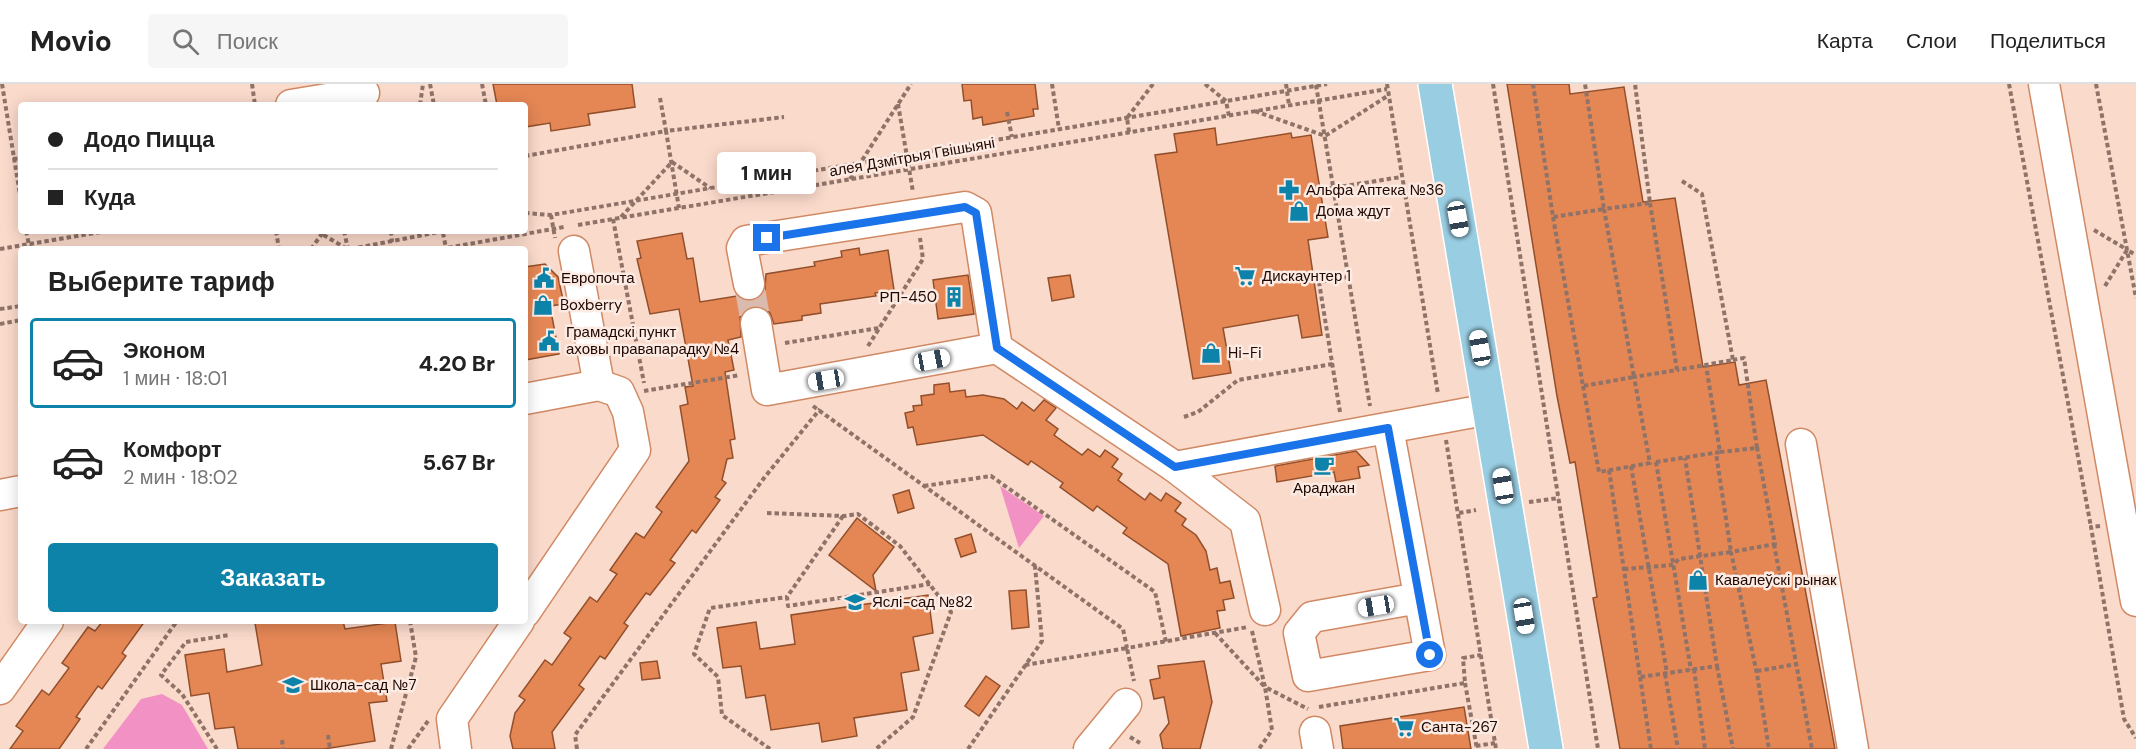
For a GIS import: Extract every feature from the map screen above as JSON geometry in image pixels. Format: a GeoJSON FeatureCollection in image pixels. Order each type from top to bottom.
{"type":"FeatureCollection","features":[{"type":"Feature","properties":{"kind":"main road"},"geometry":{"type":"LineString","coordinates":[[1435,84],[1546,749]]}},
{"type":"Feature","properties":{"kind":"lane"},"geometry":{"type":"LineString","coordinates":[[2044,84],[2136,601]]}},
{"type":"Feature","properties":{"kind":"lane"},"geometry":{"type":"LineString","coordinates":[[311,102],[364,94]]}},
{"type":"Feature","properties":{"kind":"lane"},"geometry":{"type":"LineString","coordinates":[[749,284],[742,248],[746,241],[965,207],[976,213],[997,348]]}},
{"type":"Feature","properties":{"kind":"lane"},"geometry":{"type":"LineString","coordinates":[[574,251],[599,386]]}},
{"type":"Feature","properties":{"kind":"lane"},"geometry":{"type":"LineString","coordinates":[[758,335],[767,390],[997,348],[1175,467],[1245,521],[1255,618]]}},
{"type":"Feature","properties":{"kind":"lane"},"geometry":{"type":"LineString","coordinates":[[528,398],[599,386],[619,392],[628,412],[635,450],[528,608]]}},
{"type":"Feature","properties":{"kind":"lane"},"geometry":{"type":"LineString","coordinates":[[1175,467],[1490,409]]}},
{"type":"Feature","properties":{"kind":"lane"},"geometry":{"type":"LineString","coordinates":[[1381,429],[1419,598]]}},
{"type":"Feature","properties":{"kind":"lane"},"geometry":{"type":"LineString","coordinates":[[1801,444],[1852,749]]}},
{"type":"Feature","properties":{"kind":"lane"},"geometry":{"type":"LineString","coordinates":[[0,495],[18,492]]}},
{"type":"Feature","properties":{"kind":"lane"},"geometry":{"type":"LineString","coordinates":[[0,689],[46,624]]}},
{"type":"Feature","properties":{"kind":"lane"},"geometry":{"type":"LineString","coordinates":[[456,749],[452,719],[517,624]]}},
{"type":"Feature","properties":{"kind":"lane"},"geometry":{"type":"LineString","coordinates":[[1089,749],[1133,708]]}},
{"type":"Feature","properties":{"kind":"path"},"geometry":{"type":"LineString","coordinates":[[2,84],[18,185]]}},
{"type":"Feature","properties":{"kind":"path"},"geometry":{"type":"LineString","coordinates":[[252,84],[255,102]]}},
{"type":"Feature","properties":{"kind":"path"},"geometry":{"type":"LineString","coordinates":[[420,102],[423,84]]}},
{"type":"Feature","properties":{"kind":"path"},"geometry":{"type":"LineString","coordinates":[[430,84],[433,102]]}},
{"type":"Feature","properties":{"kind":"path"},"geometry":{"type":"LineString","coordinates":[[482,84],[485,102]]}},
{"type":"Feature","properties":{"kind":"path"},"geometry":{"type":"LineString","coordinates":[[849,179],[911,84]]}},
{"type":"Feature","properties":{"kind":"path"},"geometry":{"type":"LineString","coordinates":[[1052,84],[1059,129]]}},
{"type":"Feature","properties":{"kind":"path"},"geometry":{"type":"LineString","coordinates":[[1129,132],[1127,118],[1153,84]]}},
{"type":"Feature","properties":{"kind":"path"},"geometry":{"type":"LineString","coordinates":[[1205,84],[1226,101],[1228,116]]}},
{"type":"Feature","properties":{"kind":"path"},"geometry":{"type":"LineString","coordinates":[[1286,84],[1289,105]]}},
{"type":"Feature","properties":{"kind":"path","name":"алея Дзмітрыя Гвішыяні"},"geometry":{"type":"LineString","coordinates":[[528,213],[551,215],[1327,84]]}},
{"type":"Feature","properties":{"kind":"path"},"geometry":{"type":"LineString","coordinates":[[1493,84],[1598,749]]}},
{"type":"Feature","properties":{"kind":"path"},"geometry":{"type":"LineString","coordinates":[[1533,84],[1553,217],[1599,472],[1758,447]]}},
{"type":"Feature","properties":{"kind":"path"},"geometry":{"type":"LineString","coordinates":[[1585,84],[1604,209],[1649,463]]}},
{"type":"Feature","properties":{"kind":"path"},"geometry":{"type":"LineString","coordinates":[[1635,84],[1650,203],[1677,369]]}},
{"type":"Feature","properties":{"kind":"path"},"geometry":{"type":"LineString","coordinates":[[2009,84],[2124,719],[2136,738]]}},
{"type":"Feature","properties":{"kind":"path"},"geometry":{"type":"LineString","coordinates":[[2096,84],[2136,298]]}},
{"type":"Feature","properties":{"kind":"path"},"geometry":{"type":"LineString","coordinates":[[1316,85],[1348,278],[1381,429]]}},
{"type":"Feature","properties":{"kind":"path","name":"алея Дзмітрыя Гвішыяні"},"geometry":{"type":"LineString","coordinates":[[467,246],[613,219],[1387,89]]}},
{"type":"Feature","properties":{"kind":"path"},"geometry":{"type":"LineString","coordinates":[[1325,136],[1389,95]]}},
{"type":"Feature","properties":{"kind":"path"},"geometry":{"type":"LineString","coordinates":[[660,98],[679,208]]}},
{"type":"Feature","properties":{"kind":"path"},"geometry":{"type":"LineString","coordinates":[[577,749],[575,735],[764,478],[846,376],[923,260],[908,155],[898,104]]}},
{"type":"Feature","properties":{"kind":"path"},"geometry":{"type":"LineString","coordinates":[[1255,111],[1325,136]]}},
{"type":"Feature","properties":{"kind":"path"},"geometry":{"type":"LineString","coordinates":[[1007,112],[1012,137]]}},
{"type":"Feature","properties":{"kind":"path"},"geometry":{"type":"LineString","coordinates":[[528,155],[666,131],[784,117]]}},
{"type":"Feature","properties":{"kind":"path"},"geometry":{"type":"LineString","coordinates":[[13,159],[18,158]]}},
{"type":"Feature","properties":{"kind":"path"},"geometry":{"type":"LineString","coordinates":[[672,162],[710,188]]}},
{"type":"Feature","properties":{"kind":"path"},"geometry":{"type":"LineString","coordinates":[[621,218],[672,162]]}},
{"type":"Feature","properties":{"kind":"path"},"geometry":{"type":"LineString","coordinates":[[1320,190],[1401,177]]}},
{"type":"Feature","properties":{"kind":"path"},"geometry":{"type":"LineString","coordinates":[[1682,181],[1702,194],[1733,360],[1730,361]]}},
{"type":"Feature","properties":{"kind":"path"},"geometry":{"type":"LineString","coordinates":[[1553,217],[1650,203]]}},
{"type":"Feature","properties":{"kind":"path"},"geometry":{"type":"LineString","coordinates":[[613,219],[645,391]]}},
{"type":"Feature","properties":{"kind":"path"},"geometry":{"type":"LineString","coordinates":[[34,246],[92,234]]}},
{"type":"Feature","properties":{"kind":"path"},"geometry":{"type":"LineString","coordinates":[[326,234],[344,246]]}},
{"type":"Feature","properties":{"kind":"path"},"geometry":{"type":"LineString","coordinates":[[391,234],[392,242]]}},
{"type":"Feature","properties":{"kind":"path"},"geometry":{"type":"LineString","coordinates":[[367,246],[436,234]]}},
{"type":"Feature","properties":{"kind":"path"},"geometry":{"type":"LineString","coordinates":[[0,249],[18,248]]}},
{"type":"Feature","properties":{"kind":"path"},"geometry":{"type":"LineString","coordinates":[[1344,436],[1319,282],[1348,278]]}},
{"type":"Feature","properties":{"kind":"path"},"geometry":{"type":"LineString","coordinates":[[0,309],[18,306]]}},
{"type":"Feature","properties":{"kind":"path"},"geometry":{"type":"LineString","coordinates":[[0,324],[18,321]]}},
{"type":"Feature","properties":{"kind":"path"},"geometry":{"type":"LineString","coordinates":[[758,335],[879,328]]}},
{"type":"Feature","properties":{"kind":"path"},"geometry":{"type":"LineString","coordinates":[[1583,386],[1744,358],[1774,544],[1812,749]]}},
{"type":"Feature","properties":{"kind":"path"},"geometry":{"type":"LineString","coordinates":[[1184,417],[1198,412],[1238,380],[1333,364]]}},
{"type":"Feature","properties":{"kind":"path"},"geometry":{"type":"LineString","coordinates":[[1705,365],[1731,552],[1757,671],[1769,749]]}},
{"type":"Feature","properties":{"kind":"path"},"geometry":{"type":"LineString","coordinates":[[785,387],[1123,629],[1133,708],[1130,736],[1125,743]]}},
{"type":"Feature","properties":{"kind":"path"},"geometry":{"type":"LineString","coordinates":[[1686,458],[1717,666],[1733,749]]}},
{"type":"Feature","properties":{"kind":"path"},"geometry":{"type":"LineString","coordinates":[[1656,462],[1705,749]]}},
{"type":"Feature","properties":{"kind":"path"},"geometry":{"type":"LineString","coordinates":[[1632,466],[1678,749]]}},
{"type":"Feature","properties":{"kind":"path"},"geometry":{"type":"LineString","coordinates":[[1609,470],[1651,749]]}},
{"type":"Feature","properties":{"kind":"path"},"geometry":{"type":"LineString","coordinates":[[924,486],[991,476],[1155,592],[1166,642]]}},
{"type":"Feature","properties":{"kind":"path"},"geometry":{"type":"LineString","coordinates":[[1526,503],[1559,498]]}},
{"type":"Feature","properties":{"kind":"path"},"geometry":{"type":"LineString","coordinates":[[1459,513],[1476,510]]}},
{"type":"Feature","properties":{"kind":"path"},"geometry":{"type":"LineString","coordinates":[[767,513],[844,516],[858,514],[900,546],[951,612],[914,717],[876,749]]}},
{"type":"Feature","properties":{"kind":"path"},"geometry":{"type":"LineString","coordinates":[[844,516],[787,597],[788,606],[930,584]]}},
{"type":"Feature","properties":{"kind":"path"},"geometry":{"type":"LineString","coordinates":[[2091,528],[2122,521]]}},
{"type":"Feature","properties":{"kind":"path"},"geometry":{"type":"LineString","coordinates":[[1624,569],[1673,564],[1679,559],[1774,544]]}},
{"type":"Feature","properties":{"kind":"path"},"geometry":{"type":"LineString","coordinates":[[968,749],[1042,641],[1035,566]]}},
{"type":"Feature","properties":{"kind":"path"},"geometry":{"type":"LineString","coordinates":[[770,749],[722,715],[718,677],[694,654],[710,608],[787,597]]}},
{"type":"Feature","properties":{"kind":"path"},"geometry":{"type":"LineString","coordinates":[[1025,665],[1215,633],[1255,618],[1272,730],[1258,749]]}},
{"type":"Feature","properties":{"kind":"path"},"geometry":{"type":"LineString","coordinates":[[86,749],[175,624]]}},
{"type":"Feature","properties":{"kind":"path"},"geometry":{"type":"LineString","coordinates":[[390,749],[416,657],[410,624]]}},
{"type":"Feature","properties":{"kind":"path"},"geometry":{"type":"LineString","coordinates":[[1215,633],[1265,687],[1309,709],[1465,683]]}},
{"type":"Feature","properties":{"kind":"path"},"geometry":{"type":"LineString","coordinates":[[217,749],[182,694],[161,675],[186,642],[229,635]]}},
{"type":"Feature","properties":{"kind":"path"},"geometry":{"type":"LineString","coordinates":[[1480,655],[1462,658],[1476,747],[1495,742]]}},
{"type":"Feature","properties":{"kind":"path"},"geometry":{"type":"LineString","coordinates":[[1757,671],[1797,664]]}},
{"type":"Feature","properties":{"kind":"path"},"geometry":{"type":"LineString","coordinates":[[1640,677],[1717,666]]}},
{"type":"Feature","properties":{"kind":"path"},"geometry":{"type":"LineString","coordinates":[[328,735],[330,749]]}},
{"type":"Feature","properties":{"kind":"path"},"geometry":{"type":"LineString","coordinates":[[1130,736],[1140,743]]}},
{"type":"Feature","properties":{"kind":"path"},"geometry":{"type":"LineString","coordinates":[[282,740],[284,749]]}},
{"type":"Feature","properties":{"kind":"shaded area"},"geometry":{"type":"Polygon","coordinates":[[[1000,486],[1044,516],[1019,548],[1000,486]]]}},
{"type":"Feature","properties":{"kind":"shaded area"},"geometry":{"type":"Polygon","coordinates":[[[162,694],[182,705],[208,749],[103,749],[141,699],[162,694]]]}},
{"type":"Feature","properties":{"kind":"building"},"geometry":{"type":"Polygon","coordinates":[[[493,84],[632,84],[635,107],[588,114],[590,125],[551,131],[550,123],[528,127],[528,102],[496,102],[493,84]]]}},
{"type":"Feature","properties":{"kind":"building"},"geometry":{"type":"Polygon","coordinates":[[[962,84],[1035,84],[1038,109],[1033,109],[1034,116],[983,125],[982,117],[973,119],[971,100],[964,101],[962,84]]]}},
{"type":"Feature","properties":{"kind":"building","name":"Кавалеўскі рынак"},"geometry":{"type":"Polygon","coordinates":[[[1507,84],[1569,84],[1570,94],[1624,87],[1643,202],[1675,198],[1703,367],[1735,362],[1739,385],[1766,380],[1835,749],[1620,749],[1593,598],[1597,597],[1575,462],[1570,463],[1557,396],[1507,84]]]}},
{"type":"Feature","properties":{"kind":"building","name":"Дискаунтер 1"},"geometry":{"type":"Polygon","coordinates":[[[1215,128],[1217,145],[1291,133],[1292,138],[1311,135],[1328,237],[1308,240],[1322,335],[1302,338],[1298,315],[1223,328],[1231,373],[1193,379],[1155,155],[1177,152],[1174,134],[1215,128]]]}},
{"type":"Feature","properties":{"kind":"building"},"geometry":{"type":"Polygon","coordinates":[[[682,233],[687,259],[693,258],[700,302],[737,296],[753,301],[765,290],[766,274],[815,266],[814,262],[842,257],[841,251],[859,248],[860,255],[888,250],[894,290],[875,293],[876,296],[820,304],[821,313],[802,316],[802,320],[774,324],[770,313],[763,307],[754,306],[745,310],[740,317],[741,337],[728,340],[734,370],[725,372],[735,439],[730,440],[733,458],[727,459],[722,480],[726,483],[715,497],[720,500],[696,533],[692,530],[670,560],[675,563],[650,595],[646,593],[624,623],[628,626],[605,659],[600,656],[579,685],[584,689],[552,732],[555,749],[513,749],[510,736],[515,713],[525,700],[519,696],[545,660],[552,665],[571,638],[564,633],[590,597],[597,602],[617,574],[610,570],[636,533],[644,538],[662,512],[656,507],[689,461],[680,406],[688,404],[685,387],[693,386],[679,309],[650,314],[637,259],[641,258],[637,241],[682,233]]]}},
{"type":"Feature","properties":{"kind":"building"},"geometry":{"type":"Polygon","coordinates":[[[545,264],[558,277],[564,304],[550,306],[559,354],[528,359],[528,267],[545,264]]]}},
{"type":"Feature","properties":{"kind":"building","name":"РП-450"},"geometry":{"type":"Polygon","coordinates":[[[968,275],[974,314],[938,319],[933,280],[968,275]]]}},
{"type":"Feature","properties":{"kind":"building"},"geometry":{"type":"Polygon","coordinates":[[[1070,275],[1074,297],[1052,301],[1048,278],[1070,275]]]}},
{"type":"Feature","properties":{"kind":"building"},"geometry":{"type":"Polygon","coordinates":[[[949,383],[950,392],[965,390],[966,397],[983,395],[1004,399],[1017,409],[1022,402],[1034,411],[1044,400],[1056,408],[1046,420],[1058,429],[1054,435],[1082,455],[1088,449],[1100,457],[1105,450],[1118,459],[1112,467],[1122,474],[1118,480],[1145,500],[1150,493],[1161,501],[1166,493],[1181,503],[1175,511],[1186,519],[1182,525],[1196,535],[1206,551],[1210,570],[1217,568],[1220,583],[1230,581],[1234,598],[1223,600],[1225,610],[1217,611],[1220,628],[1181,636],[1168,564],[1123,533],[1127,528],[1097,506],[1093,511],[1060,487],[1063,483],[1031,461],[1028,465],[983,435],[917,445],[913,427],[908,428],[905,413],[914,411],[913,406],[922,405],[921,396],[934,394],[934,385],[949,383]]]}},
{"type":"Feature","properties":{"kind":"building"},"geometry":{"type":"Polygon","coordinates":[[[1356,451],[1369,465],[1358,467],[1360,478],[1336,482],[1334,472],[1277,482],[1275,466],[1356,451]]]}},
{"type":"Feature","properties":{"kind":"building"},"geometry":{"type":"Polygon","coordinates":[[[909,490],[914,508],[898,513],[893,495],[909,490]]]}},
{"type":"Feature","properties":{"kind":"building"},"geometry":{"type":"Polygon","coordinates":[[[857,518],[894,547],[873,575],[876,591],[829,555],[857,518]]]}},
{"type":"Feature","properties":{"kind":"building"},"geometry":{"type":"Polygon","coordinates":[[[971,534],[976,552],[961,557],[955,539],[971,534]]]}},
{"type":"Feature","properties":{"kind":"building"},"geometry":{"type":"Polygon","coordinates":[[[1026,590],[1029,627],[1012,629],[1009,591],[1026,590]]]}},
{"type":"Feature","properties":{"kind":"building"},"geometry":{"type":"Polygon","coordinates":[[[928,595],[933,633],[913,637],[919,670],[901,673],[907,710],[854,718],[857,736],[822,742],[819,723],[771,730],[765,695],[746,698],[741,666],[723,668],[717,628],[756,622],[760,649],[795,644],[791,615],[928,595]]]}},
{"type":"Feature","properties":{"kind":"building"},"geometry":{"type":"Polygon","coordinates":[[[101,624],[143,624],[122,653],[126,656],[102,689],[98,686],[76,717],[80,719],[59,749],[10,749],[23,731],[16,726],[42,690],[49,695],[69,668],[62,663],[88,627],[95,631],[101,624]]]}},
{"type":"Feature","properties":{"kind":"building"},"geometry":{"type":"Polygon","coordinates":[[[255,624],[344,624],[345,629],[395,624],[401,661],[381,664],[387,701],[369,703],[375,741],[324,749],[238,749],[234,727],[215,729],[209,693],[191,696],[185,655],[224,649],[227,672],[262,665],[255,624]]]}},
{"type":"Feature","properties":{"kind":"building"},"geometry":{"type":"Polygon","coordinates":[[[657,661],[660,678],[642,680],[640,663],[657,661]]]}},
{"type":"Feature","properties":{"kind":"building"},"geometry":{"type":"Polygon","coordinates":[[[1204,661],[1212,702],[1200,749],[1163,749],[1160,735],[1169,723],[1164,697],[1154,699],[1150,680],[1160,678],[1158,666],[1204,661]]]}},
{"type":"Feature","properties":{"kind":"building"},"geometry":{"type":"Polygon","coordinates":[[[986,676],[1000,686],[979,716],[965,706],[986,676]]]}},
{"type":"Feature","properties":{"kind":"building","name":"Санта-267"},"geometry":{"type":"Polygon","coordinates":[[[1464,707],[1471,749],[1343,749],[1340,726],[1464,707]]]}},
{"type":"Feature","properties":{"kind":"tunnel"},"geometry":{"type":"LineString","coordinates":[[749,284],[756,323]]}},
{"type":"Feature","properties":{"kind":"place","name":"Альфа Аптека №36"},"geometry":{"type":"Point","coordinates":[1289,190]}},
{"type":"Feature","properties":{"kind":"place","name":"Дома ждут"},"geometry":{"type":"Point","coordinates":[1299,211]}},
{"type":"Feature","properties":{"kind":"place","name":"Дискаунтер 1"},"geometry":{"type":"Point","coordinates":[1245,276]}},
{"type":"Feature","properties":{"kind":"place","name":"Европочта"},"geometry":{"type":"Point","coordinates":[544,278]}},
{"type":"Feature","properties":{"kind":"place","name":"РП-450"},"geometry":{"type":"Point","coordinates":[954,297]}},
{"type":"Feature","properties":{"kind":"place","name":"Boxberry"},"geometry":{"type":"Point","coordinates":[543,305]}},
{"type":"Feature","properties":{"kind":"place","name":"Грамадскі пункт аховы правапарадку №4"},"geometry":{"type":"Point","coordinates":[549,341]}},
{"type":"Feature","properties":{"kind":"place","name":"Hi-Fi"},"geometry":{"type":"Point","coordinates":[1211,353]}},
{"type":"Feature","properties":{"kind":"place","name":"Араджан"},"geometry":{"type":"Point","coordinates":[1324,465]}},
{"type":"Feature","properties":{"kind":"place","name":"Кавалеўскі рынак"},"geometry":{"type":"Point","coordinates":[1698,580]}},
{"type":"Feature","properties":{"kind":"place","name":"Яслі-сад №82"},"geometry":{"type":"Point","coordinates":[855,602]}},
{"type":"Feature","properties":{"kind":"place","name":"Школа-сад №7"},"geometry":{"type":"Point","coordinates":[293,685]}},
{"type":"Feature","properties":{"kind":"place","name":"Санта-267"},"geometry":{"type":"Point","coordinates":[1404,727]}},
{"type":"Feature","properties":{"kind":"route"},"geometry":{"type":"LineString","coordinates":[[767,238],[965,207],[976,213],[997,348],[1175,467],[1388,428],[1430,655]]}}]}
